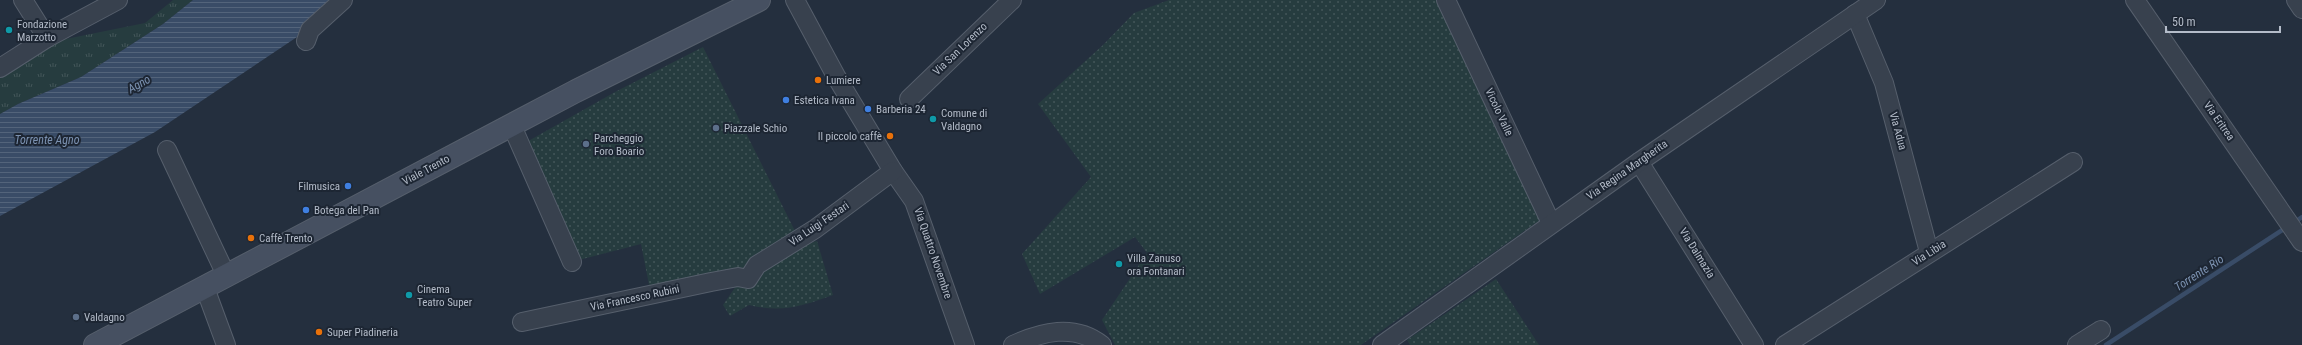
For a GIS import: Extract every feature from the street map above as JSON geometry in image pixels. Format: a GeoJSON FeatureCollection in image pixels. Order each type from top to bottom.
{"type":"FeatureCollection","features":[{"type":"Feature","properties":{"kind":"main road","name":"Viale Trento"},"geometry":{"type":"LineString","coordinates":[[95,345],[576,91],[759,0]]}},
{"type":"Feature","properties":{"kind":"street"},"geometry":{"type":"LineString","coordinates":[[23,0],[47,38]]}},
{"type":"Feature","properties":{"kind":"street"},"geometry":{"type":"LineString","coordinates":[[0,68],[47,38],[118,0]]}},
{"type":"Feature","properties":{"kind":"street"},"geometry":{"type":"LineString","coordinates":[[306,41],[310,30],[343,0]]}},
{"type":"Feature","properties":{"kind":"street","name":"Via Quattro Novembre"},"geometry":{"type":"LineString","coordinates":[[794,0],[837,78],[893,171],[914,201],[966,345]]}},
{"type":"Feature","properties":{"kind":"street","name":"Via San Lorenzo"},"geometry":{"type":"LineString","coordinates":[[909,99],[1012,0]]}},
{"type":"Feature","properties":{"kind":"street","name":"Vicolo Valle"},"geometry":{"type":"LineString","coordinates":[[1446,0],[1551,223]]}},
{"type":"Feature","properties":{"kind":"street","name":"Via Regina Margherita"},"geometry":{"type":"LineString","coordinates":[[1382,345],[1551,223],[1876,0]]}},
{"type":"Feature","properties":{"kind":"street","name":"Via Eritrea"},"geometry":{"type":"LineString","coordinates":[[2135,0],[2302,242]]}},
{"type":"Feature","properties":{"kind":"street"},"geometry":{"type":"LineString","coordinates":[[2296,0],[2302,9]]}},
{"type":"Feature","properties":{"kind":"street","name":"Via Adua"},"geometry":{"type":"LineString","coordinates":[[1855,14],[1884,84],[1930,252]]}},
{"type":"Feature","properties":{"kind":"street"},"geometry":{"type":"LineString","coordinates":[[512,126],[572,262]]}},
{"type":"Feature","properties":{"kind":"street"},"geometry":{"type":"LineString","coordinates":[[167,150],[226,277]]}},
{"type":"Feature","properties":{"kind":"street","name":"Via Dalmazia"},"geometry":{"type":"LineString","coordinates":[[1639,162],[1754,345]]}},
{"type":"Feature","properties":{"kind":"street","name":"Via Libia"},"geometry":{"type":"LineString","coordinates":[[1785,345],[2073,162]]}},
{"type":"Feature","properties":{"kind":"street","name":"Via Luigi Festari"},"geometry":{"type":"LineString","coordinates":[[748,278],[757,265],[815,229],[893,171]]}},
{"type":"Feature","properties":{"kind":"street","name":"Via Francesco Rubini"},"geometry":{"type":"LineString","coordinates":[[522,322],[711,282],[738,277],[748,278]]}},
{"type":"Feature","properties":{"kind":"street"},"geometry":{"type":"LineString","coordinates":[[205,288],[226,345]]}},
{"type":"Feature","properties":{"kind":"street"},"geometry":{"type":"LineString","coordinates":[[1013,345],[1032,336],[1065,330],[1102,345]]}},
{"type":"Feature","properties":{"kind":"street"},"geometry":{"type":"LineString","coordinates":[[2077,345],[2101,330]]}},
{"type":"Feature","properties":{"kind":"green space"},"geometry":{"type":"Polygon","coordinates":[[[173,0],[193,0],[163,24],[81,77],[18,104],[0,114],[0,72],[46,43],[145,23],[173,0]]]}},
{"type":"Feature","properties":{"kind":"green space"},"geometry":{"type":"Polygon","coordinates":[[[1169,0],[1438,0],[1540,220],[1361,345],[1115,345],[1102,320],[1147,253],[1135,237],[1040,294],[1022,254],[1091,177],[1038,104],[1103,45],[1134,13],[1169,0]]]}},
{"type":"Feature","properties":{"kind":"green space"},"geometry":{"type":"Polygon","coordinates":[[[703,47],[802,245],[817,241],[833,295],[792,307],[772,308],[749,305],[730,316],[723,305],[736,286],[651,295],[641,244],[575,261],[523,144],[615,92],[703,47]]]}},
{"type":"Feature","properties":{"kind":"green space"},"geometry":{"type":"Polygon","coordinates":[[[1496,279],[1539,345],[1410,345],[1407,340],[1496,279]]]}},
{"type":"Feature","properties":{"kind":"water","name":"Torrente Agno"},"geometry":{"type":"Polygon","coordinates":[[[193,0],[336,0],[300,35],[155,132],[0,216],[0,114],[18,104],[81,77],[163,24],[193,0]]]}},
{"type":"Feature","properties":{"kind":"waterway","name":"Torrente Rio"},"geometry":{"type":"LineString","coordinates":[[2293,223],[2302,217]]}},
{"type":"Feature","properties":{"kind":"waterway","name":"Torrente Rio"},"geometry":{"type":"LineString","coordinates":[[2106,345],[2287,227]]}},
{"type":"Feature","properties":{"kind":"place","name":"Fondazione Marzotto"},"geometry":{"type":"Point","coordinates":[9,30]}},
{"type":"Feature","properties":{"kind":"place","name":"Lumiere"},"geometry":{"type":"Point","coordinates":[818,80]}},
{"type":"Feature","properties":{"kind":"place","name":"Estetica Ivana"},"geometry":{"type":"Point","coordinates":[786,100]}},
{"type":"Feature","properties":{"kind":"place","name":"Barberia 24"},"geometry":{"type":"Point","coordinates":[868,109]}},
{"type":"Feature","properties":{"kind":"place","name":"Comune di Valdagno"},"geometry":{"type":"Point","coordinates":[933,119]}},
{"type":"Feature","properties":{"kind":"place","name":"Piazzale Schio"},"geometry":{"type":"Point","coordinates":[716,128]}},
{"type":"Feature","properties":{"kind":"place","name":"Il piccolo caffè"},"geometry":{"type":"Point","coordinates":[890,136]}},
{"type":"Feature","properties":{"kind":"place","name":"Parcheggio Foro Boario"},"geometry":{"type":"Point","coordinates":[586,144]}},
{"type":"Feature","properties":{"kind":"place","name":"Filmusica"},"geometry":{"type":"Point","coordinates":[348,186]}},
{"type":"Feature","properties":{"kind":"place","name":"Botega del Pan"},"geometry":{"type":"Point","coordinates":[306,210]}},
{"type":"Feature","properties":{"kind":"place","name":"Caffè Trento"},"geometry":{"type":"Point","coordinates":[251,238]}},
{"type":"Feature","properties":{"kind":"place","name":"Villa Zanuso ora Fontanari"},"geometry":{"type":"Point","coordinates":[1119,264]}},
{"type":"Feature","properties":{"kind":"place","name":"Cinema Teatro Super"},"geometry":{"type":"Point","coordinates":[409,295]}},
{"type":"Feature","properties":{"kind":"place","name":"Valdagno"},"geometry":{"type":"Point","coordinates":[76,317]}},
{"type":"Feature","properties":{"kind":"place","name":"Super Piadineria"},"geometry":{"type":"Point","coordinates":[319,332]}},
{"type":"Feature","properties":{"kind":"water label","name":"Agno"},"geometry":{"type":"Point","coordinates":[139,84]}}]}
